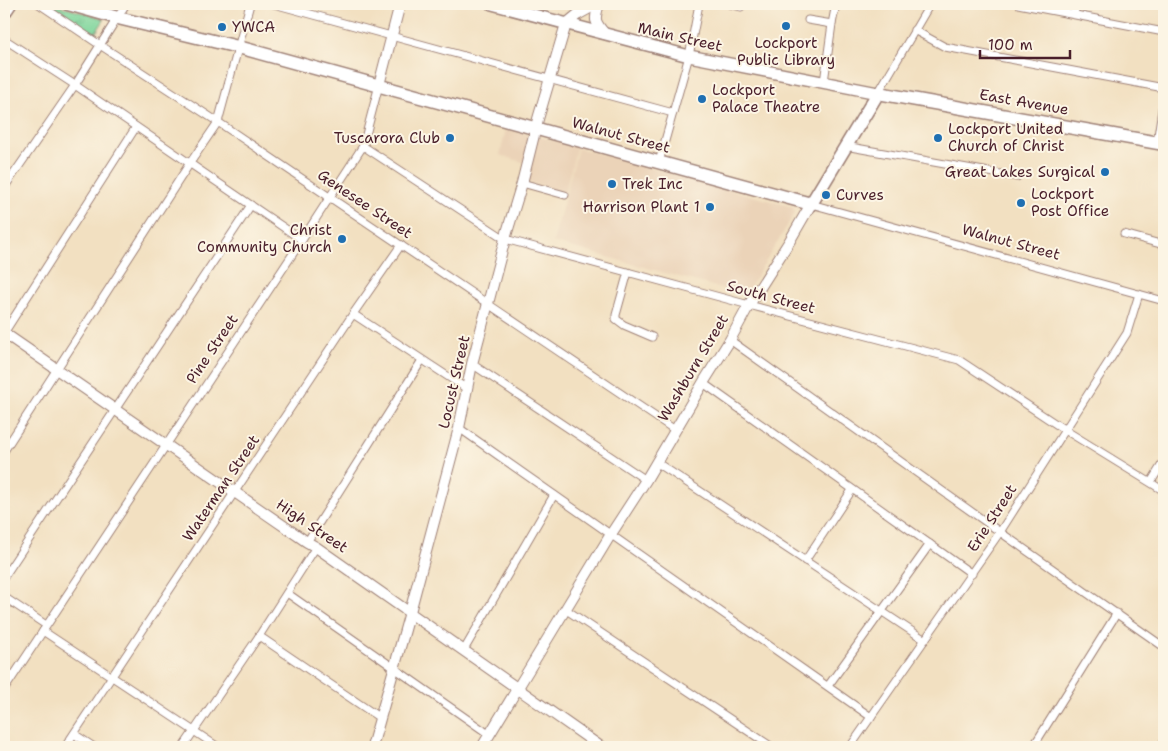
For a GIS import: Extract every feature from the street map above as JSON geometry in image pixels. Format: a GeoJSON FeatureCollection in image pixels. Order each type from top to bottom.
{"type":"FeatureCollection","features":[{"type":"Feature","properties":{"kind":"highway"},"geometry":{"type":"LineString","coordinates":[[4,13],[10,4]]}},
{"type":"Feature","properties":{"kind":"highway","name":"Walnut Street"},"geometry":{"type":"LineString","coordinates":[[68,4],[238,47],[811,204]]}},
{"type":"Feature","properties":{"kind":"highway","name":"East Avenue"},"geometry":{"type":"LineString","coordinates":[[878,93],[1161,143]]}},
{"type":"Feature","properties":{"kind":"highway","name":"Washburn Street"},"geometry":{"type":"LineString","coordinates":[[811,204],[878,93]]}},
{"type":"Feature","properties":{"kind":"main road","name":"Main Street"},"geometry":{"type":"LineString","coordinates":[[492,4],[690,53],[878,93]]}},
{"type":"Feature","properties":{"kind":"main road","name":"Main Street"},"geometry":{"type":"LineString","coordinates":[[516,4],[568,22]]}},
{"type":"Feature","properties":{"kind":"street","name":"Genesee Street"},"geometry":{"type":"LineString","coordinates":[[39,4],[218,122],[675,430]]}},
{"type":"Feature","properties":{"kind":"street"},"geometry":{"type":"LineString","coordinates":[[4,188],[75,85],[126,4]]}},
{"type":"Feature","properties":{"kind":"street"},"geometry":{"type":"LineString","coordinates":[[4,451],[218,122],[250,4]]}},
{"type":"Feature","properties":{"kind":"street"},"geometry":{"type":"LineString","coordinates":[[274,4],[673,113]]}},
{"type":"Feature","properties":{"kind":"street","name":"Pine Street"},"geometry":{"type":"LineString","coordinates":[[4,690],[363,146],[400,4]]}},
{"type":"Feature","properties":{"kind":"street"},"geometry":{"type":"LineString","coordinates":[[568,22],[598,4]]}},
{"type":"Feature","properties":{"kind":"street"},"geometry":{"type":"LineString","coordinates":[[598,4],[595,17],[602,31]]}},
{"type":"Feature","properties":{"kind":"street"},"geometry":{"type":"LineString","coordinates":[[659,162],[690,53],[699,4]]}},
{"type":"Feature","properties":{"kind":"street"},"geometry":{"type":"LineString","coordinates":[[729,4],[741,7]]}},
{"type":"Feature","properties":{"kind":"street"},"geometry":{"type":"LineString","coordinates":[[824,80],[836,4]]}},
{"type":"Feature","properties":{"kind":"street","name":"Washburn Street"},"geometry":{"type":"LineString","coordinates":[[878,93],[930,4]]}},
{"type":"Feature","properties":{"kind":"street"},"geometry":{"type":"LineString","coordinates":[[1018,4],[1164,32]]}},
{"type":"Feature","properties":{"kind":"street"},"geometry":{"type":"LineString","coordinates":[[1074,14],[1078,4]]}},
{"type":"Feature","properties":{"kind":"street"},"geometry":{"type":"LineString","coordinates":[[808,20],[832,24]]}},
{"type":"Feature","properties":{"kind":"street","name":"Locust Street"},"geometry":{"type":"LineString","coordinates":[[372,747],[459,428],[472,364],[505,239],[522,183],[549,79],[568,22]]}},
{"type":"Feature","properties":{"kind":"street"},"geometry":{"type":"LineString","coordinates":[[914,30],[945,46],[1164,88]]}},
{"type":"Feature","properties":{"kind":"street"},"geometry":{"type":"LineString","coordinates":[[4,39],[75,85],[302,240]]}},
{"type":"Feature","properties":{"kind":"street"},"geometry":{"type":"LineString","coordinates":[[1161,143],[1164,97]]}},
{"type":"Feature","properties":{"kind":"street"},"geometry":{"type":"LineString","coordinates":[[5,336],[136,127]]}},
{"type":"Feature","properties":{"kind":"street","name":"South Street"},"geometry":{"type":"LineString","coordinates":[[363,146],[505,239],[749,306],[959,360],[1065,430],[1164,491]]}},
{"type":"Feature","properties":{"kind":"street"},"geometry":{"type":"LineString","coordinates":[[845,146],[1017,177]]}},
{"type":"Feature","properties":{"kind":"street"},"geometry":{"type":"LineString","coordinates":[[522,183],[565,195]]}},
{"type":"Feature","properties":{"kind":"street","name":"Washburn Street"},"geometry":{"type":"LineString","coordinates":[[482,747],[611,534],[646,480],[811,204]]}},
{"type":"Feature","properties":{"kind":"street","name":"Walnut Street"},"geometry":{"type":"LineString","coordinates":[[811,204],[1164,301]]}},
{"type":"Feature","properties":{"kind":"street"},"geometry":{"type":"LineString","coordinates":[[4,577],[252,205]]}},
{"type":"Feature","properties":{"kind":"street"},"geometry":{"type":"LineString","coordinates":[[1124,234],[1164,244]]}},
{"type":"Feature","properties":{"kind":"street","name":"Waterman Street"},"geometry":{"type":"LineString","coordinates":[[65,747],[353,314],[401,245]]}},
{"type":"Feature","properties":{"kind":"street"},"geometry":{"type":"LineString","coordinates":[[628,272],[616,319],[624,325],[652,337]]}},
{"type":"Feature","properties":{"kind":"street","name":"Erie Street"},"geometry":{"type":"LineString","coordinates":[[850,747],[972,574],[1127,333],[1139,294]]}},
{"type":"Feature","properties":{"kind":"street"},"geometry":{"type":"LineString","coordinates":[[353,314],[466,389]]}},
{"type":"Feature","properties":{"kind":"street","name":"High Street"},"geometry":{"type":"LineString","coordinates":[[5,336],[235,491],[601,747]]}},
{"type":"Feature","properties":{"kind":"street"},"geometry":{"type":"LineString","coordinates":[[730,340],[1164,647]]}},
{"type":"Feature","properties":{"kind":"street"},"geometry":{"type":"LineString","coordinates":[[183,747],[287,593],[312,545],[422,360]]}},
{"type":"Feature","properties":{"kind":"street"},"geometry":{"type":"LineString","coordinates":[[472,364],[646,480]]}},
{"type":"Feature","properties":{"kind":"street"},"geometry":{"type":"LineString","coordinates":[[703,384],[972,574]]}},
{"type":"Feature","properties":{"kind":"street"},"geometry":{"type":"LineString","coordinates":[[459,428],[871,717]]}},
{"type":"Feature","properties":{"kind":"street"},"geometry":{"type":"LineString","coordinates":[[1151,482],[1164,461]]}},
{"type":"Feature","properties":{"kind":"street"},"geometry":{"type":"LineString","coordinates":[[656,462],[925,640]]}},
{"type":"Feature","properties":{"kind":"street"},"geometry":{"type":"LineString","coordinates":[[805,561],[852,490]]}},
{"type":"Feature","properties":{"kind":"street"},"geometry":{"type":"LineString","coordinates":[[464,650],[554,495]]}},
{"type":"Feature","properties":{"kind":"street"},"geometry":{"type":"LineString","coordinates":[[828,686],[930,544]]}},
{"type":"Feature","properties":{"kind":"street"},"geometry":{"type":"LineString","coordinates":[[287,593],[490,735]]}},
{"type":"Feature","properties":{"kind":"street"},"geometry":{"type":"LineString","coordinates":[[4,597],[112,676],[218,747]]}},
{"type":"Feature","properties":{"kind":"street"},"geometry":{"type":"LineString","coordinates":[[566,609],[772,747]]}},
{"type":"Feature","properties":{"kind":"street"},"geometry":{"type":"LineString","coordinates":[[1033,747],[1117,613]]}},
{"type":"Feature","properties":{"kind":"street"},"geometry":{"type":"LineString","coordinates":[[259,636],[380,718]]}},
{"type":"Feature","properties":{"kind":"street"},"geometry":{"type":"LineString","coordinates":[[74,734],[94,747]]}},
{"type":"Feature","properties":{"kind":"street"},"geometry":{"type":"LineString","coordinates":[[1161,747],[1164,742]]}},
{"type":"Feature","properties":{"kind":"shaded area"},"geometry":{"type":"Polygon","coordinates":[[[506,129],[577,146],[565,192],[528,182],[532,165],[500,155],[506,129]]]}},
{"type":"Feature","properties":{"kind":"shaded area"},"geometry":{"type":"Polygon","coordinates":[[[578,148],[793,207],[795,213],[745,295],[553,242],[578,148]]]}},
{"type":"Feature","properties":{"kind":"green space"},"geometry":{"type":"Polygon","coordinates":[[[52,4],[102,18],[104,20],[95,34],[52,4]]]}},
{"type":"Feature","properties":{"kind":"place","name":"Lockport Public Library"},"geometry":{"type":"Point","coordinates":[786,26]}},
{"type":"Feature","properties":{"kind":"place","name":"YWCA"},"geometry":{"type":"Point","coordinates":[222,27]}},
{"type":"Feature","properties":{"kind":"place","name":"Lockport Palace Theatre"},"geometry":{"type":"Point","coordinates":[702,99]}},
{"type":"Feature","properties":{"kind":"place","name":"Tuscarora Club"},"geometry":{"type":"Point","coordinates":[450,138]}},
{"type":"Feature","properties":{"kind":"place","name":"Lockport United Church of Christ"},"geometry":{"type":"Point","coordinates":[938,138]}},
{"type":"Feature","properties":{"kind":"place","name":"Great Lakes Surgical"},"geometry":{"type":"Point","coordinates":[1105,172]}},
{"type":"Feature","properties":{"kind":"place","name":"Trek Inc"},"geometry":{"type":"Point","coordinates":[612,184]}},
{"type":"Feature","properties":{"kind":"place","name":"Curves"},"geometry":{"type":"Point","coordinates":[826,195]}},
{"type":"Feature","properties":{"kind":"place","name":"Lockport Post Office"},"geometry":{"type":"Point","coordinates":[1021,203]}},
{"type":"Feature","properties":{"kind":"place","name":"Harrison Plant 1"},"geometry":{"type":"Point","coordinates":[710,207]}},
{"type":"Feature","properties":{"kind":"place","name":"Christ Community Church"},"geometry":{"type":"Point","coordinates":[342,239]}}]}
